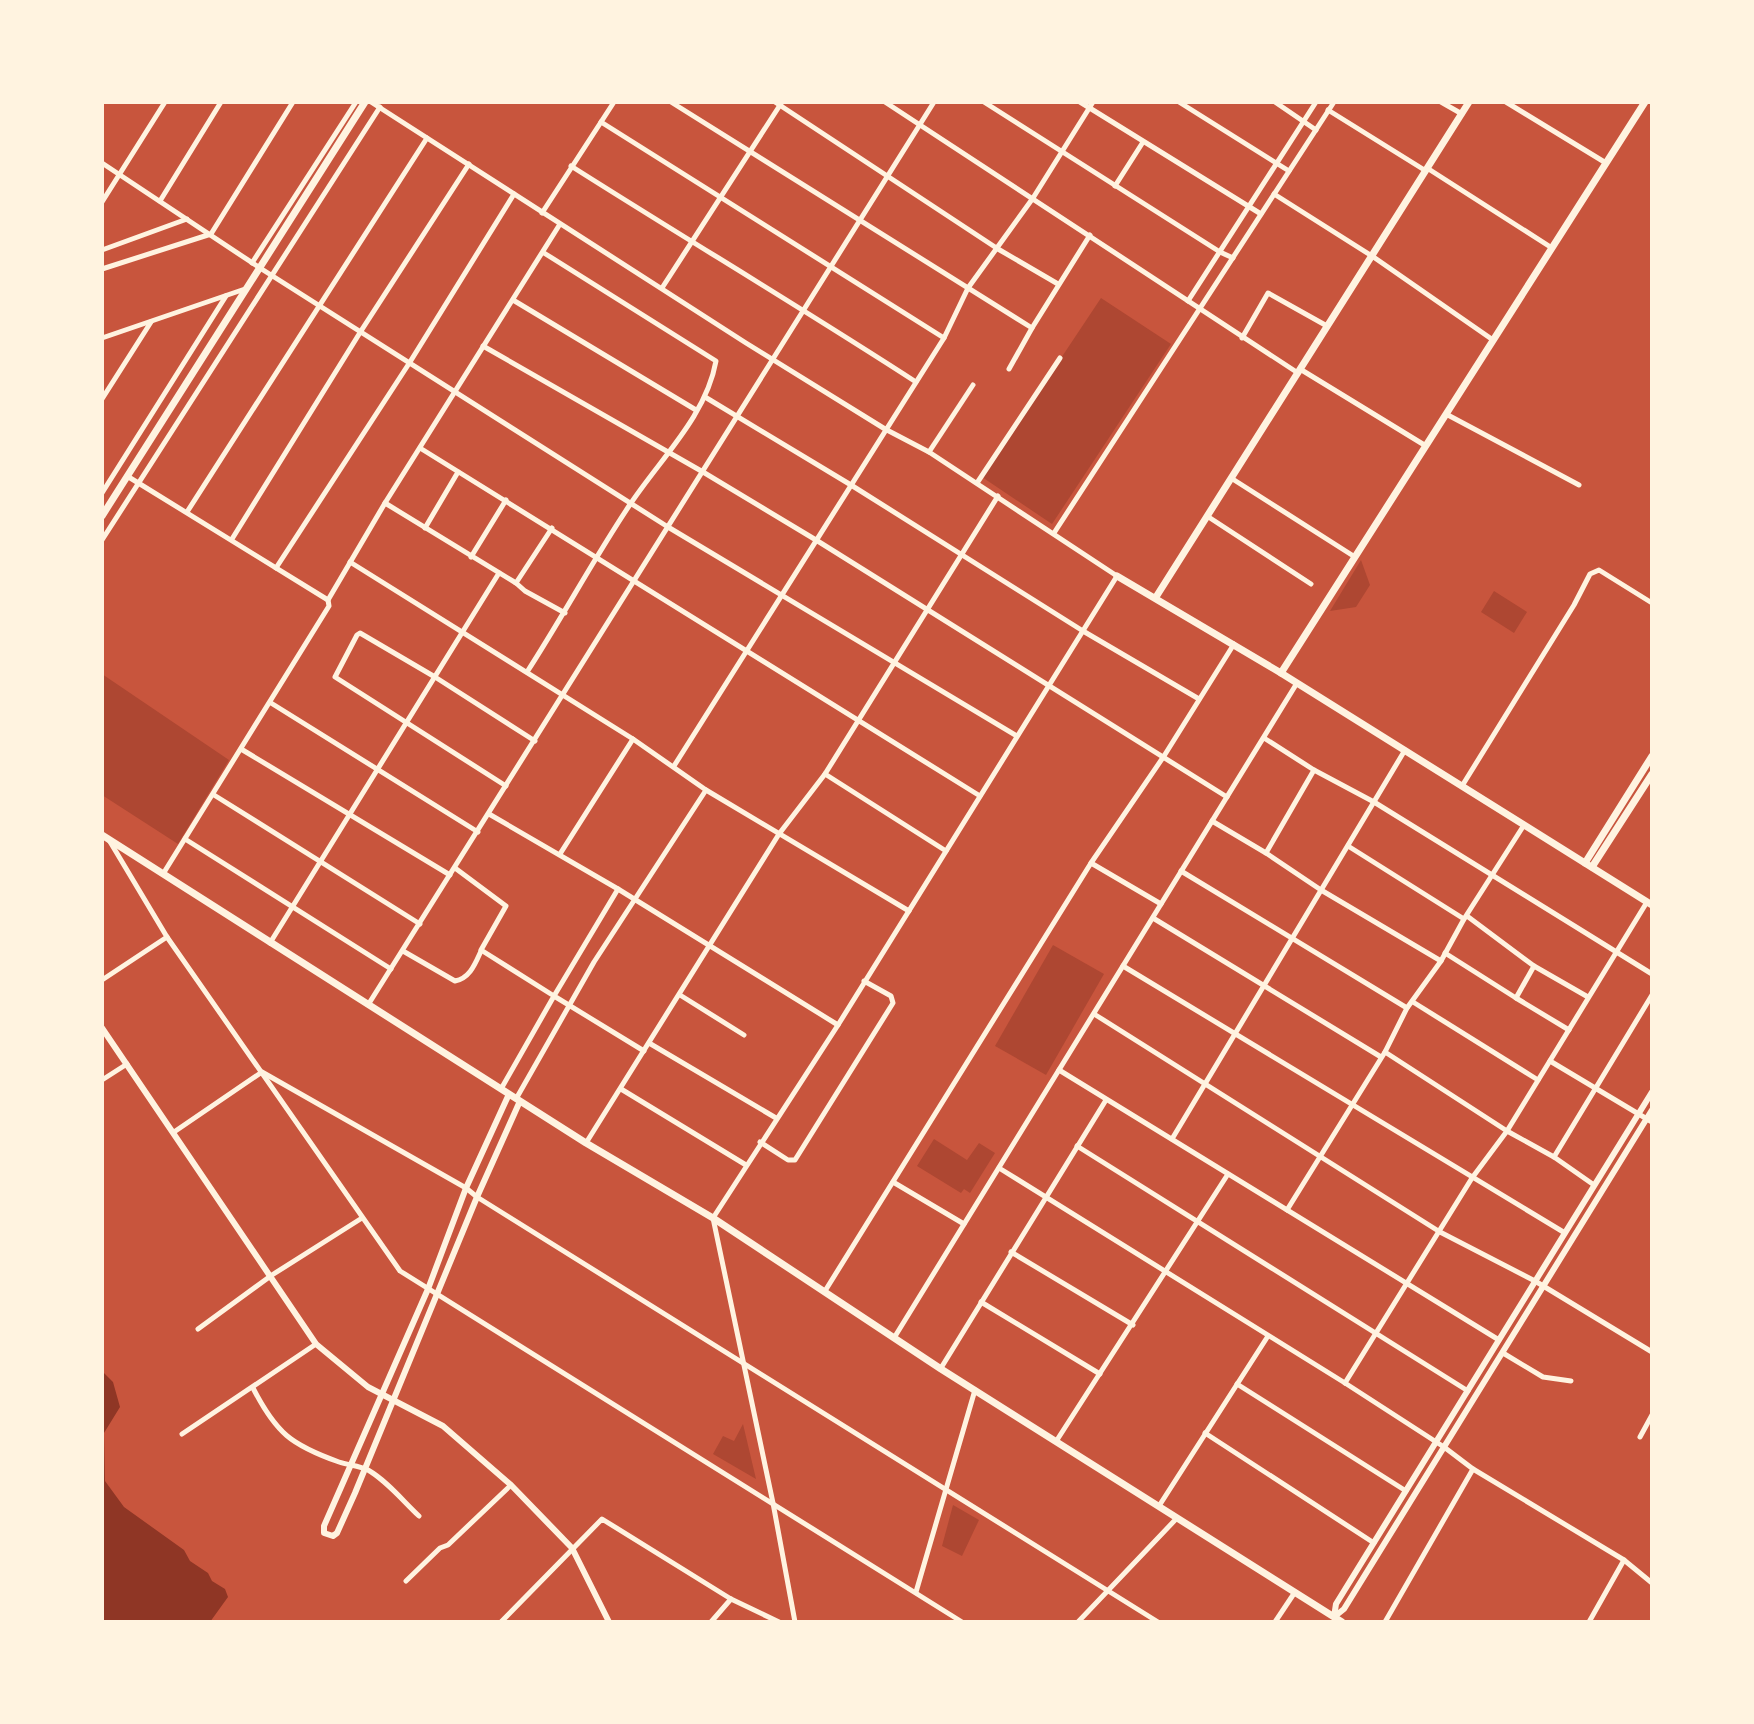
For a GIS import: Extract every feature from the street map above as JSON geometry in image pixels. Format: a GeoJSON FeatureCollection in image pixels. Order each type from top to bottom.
{"type":"FeatureCollection","features":[{"type":"Feature","properties":{"kind":"main road"},"geometry":{"type":"LineString","coordinates":[[102,516],[246,289],[256,265],[365,102]]}},
{"type":"Feature","properties":{"kind":"main road"},"geometry":{"type":"LineString","coordinates":[[1156,597],[1469,102]]}},
{"type":"Feature","properties":{"kind":"main road"},"geometry":{"type":"LineString","coordinates":[[1281,673],[1645,102]]}},
{"type":"Feature","properties":{"kind":"main road"},"geometry":{"type":"LineString","coordinates":[[1117,576],[1234,644],[1650,903]]}},
{"type":"Feature","properties":{"kind":"main road"},"geometry":{"type":"LineString","coordinates":[[1588,865],[1652,756]]}},
{"type":"Feature","properties":{"kind":"main road"},"geometry":{"type":"LineString","coordinates":[[1588,865],[1652,774]]}},
{"type":"Feature","properties":{"kind":"main road"},"geometry":{"type":"LineString","coordinates":[[106,837],[586,1143],[713,1218],[941,1369],[1342,1622]]}},
{"type":"Feature","properties":{"kind":"street"},"geometry":{"type":"LineString","coordinates":[[102,202],[165,102]]}},
{"type":"Feature","properties":{"kind":"street"},"geometry":{"type":"LineString","coordinates":[[160,201],[221,102]]}},
{"type":"Feature","properties":{"kind":"street"},"geometry":{"type":"LineString","coordinates":[[102,269],[211,234],[293,102]]}},
{"type":"Feature","properties":{"kind":"street"},"geometry":{"type":"LineString","coordinates":[[256,265],[356,102]]}},
{"type":"Feature","properties":{"kind":"street"},"geometry":{"type":"LineString","coordinates":[[371,102],[773,360],[885,429],[929,452],[1117,576],[838,1025],[713,1218],[795,1622]]}},
{"type":"Feature","properties":{"kind":"street"},"geometry":{"type":"LineString","coordinates":[[542,213],[614,102]]}},
{"type":"Feature","properties":{"kind":"street"},"geometry":{"type":"LineString","coordinates":[[671,102],[1032,328]]}},
{"type":"Feature","properties":{"kind":"street"},"geometry":{"type":"LineString","coordinates":[[885,102],[1242,338],[1426,446]]}},
{"type":"Feature","properties":{"kind":"street"},"geometry":{"type":"LineString","coordinates":[[368,1005],[934,102]]}},
{"type":"Feature","properties":{"kind":"street"},"geometry":{"type":"LineString","coordinates":[[984,102],[1233,258]]}},
{"type":"Feature","properties":{"kind":"street"},"geometry":{"type":"LineString","coordinates":[[1080,102],[1090,105],[1143,142],[1261,214]]}},
{"type":"Feature","properties":{"kind":"street"},"geometry":{"type":"LineString","coordinates":[[1179,102],[1289,171]]}},
{"type":"Feature","properties":{"kind":"street"},"geometry":{"type":"LineString","coordinates":[[1275,102],[1316,130]]}},
{"type":"Feature","properties":{"kind":"street"},"geometry":{"type":"LineString","coordinates":[[1188,301],[1316,102]]}},
{"type":"Feature","properties":{"kind":"street"},"geometry":{"type":"LineString","coordinates":[[1054,533],[1334,102]]}},
{"type":"Feature","properties":{"kind":"street"},"geometry":{"type":"LineString","coordinates":[[1441,102],[1462,114]]}},
{"type":"Feature","properties":{"kind":"street"},"geometry":{"type":"LineString","coordinates":[[1506,102],[1606,163]]}},
{"type":"Feature","properties":{"kind":"street"},"geometry":{"type":"LineString","coordinates":[[662,288],[751,152],[779,103],[998,249],[1058,284]]}},
{"type":"Feature","properties":{"kind":"street"},"geometry":{"type":"LineString","coordinates":[[674,766],[944,338],[968,288],[1063,153],[1090,105]]}},
{"type":"Feature","properties":{"kind":"street"},"geometry":{"type":"LineString","coordinates":[[102,540],[380,107]]}},
{"type":"Feature","properties":{"kind":"street"},"geometry":{"type":"LineString","coordinates":[[1328,110],[1552,248]]}},
{"type":"Feature","properties":{"kind":"street"},"geometry":{"type":"LineString","coordinates":[[601,122],[944,338]]}},
{"type":"Feature","properties":{"kind":"street"},"geometry":{"type":"LineString","coordinates":[[187,512],[427,138]]}},
{"type":"Feature","properties":{"kind":"street"},"geometry":{"type":"LineString","coordinates":[[1115,186],[1143,142]]}},
{"type":"Feature","properties":{"kind":"street"},"geometry":{"type":"LineString","coordinates":[[102,163],[256,265],[668,527],[1017,736]]}},
{"type":"Feature","properties":{"kind":"street"},"geometry":{"type":"LineString","coordinates":[[232,539],[469,164]]}},
{"type":"Feature","properties":{"kind":"street"},"geometry":{"type":"LineString","coordinates":[[571,166],[916,382]]}},
{"type":"Feature","properties":{"kind":"street"},"geometry":{"type":"LineString","coordinates":[[276,568],[410,362],[514,194]]}},
{"type":"Feature","properties":{"kind":"street"},"geometry":{"type":"LineString","coordinates":[[1274,194],[1372,256],[1493,340]]}},
{"type":"Feature","properties":{"kind":"street"},"geometry":{"type":"LineString","coordinates":[[102,250],[187,219]]}},
{"type":"Feature","properties":{"kind":"street"},"geometry":{"type":"LineString","coordinates":[[163,874],[271,703],[385,503],[560,224]]}},
{"type":"Feature","properties":{"kind":"street"},"geometry":{"type":"LineString","coordinates":[[1009,369],[1090,235]]}},
{"type":"Feature","properties":{"kind":"street"},"geometry":{"type":"LineString","coordinates":[[527,672],[596,557],[705,397],[716,361],[544,253]]}},
{"type":"Feature","properties":{"kind":"street"},"geometry":{"type":"LineString","coordinates":[[102,338],[246,289]]}},
{"type":"Feature","properties":{"kind":"street"},"geometry":{"type":"LineString","coordinates":[[1242,338],[1268,293],[1327,326]]}},
{"type":"Feature","properties":{"kind":"street"},"geometry":{"type":"LineString","coordinates":[[115,496],[103,490],[226,296]]}},
{"type":"Feature","properties":{"kind":"street"},"geometry":{"type":"LineString","coordinates":[[513,300],[696,410]]}},
{"type":"Feature","properties":{"kind":"street"},"geometry":{"type":"LineString","coordinates":[[102,399],[151,322]]}},
{"type":"Feature","properties":{"kind":"street"},"geometry":{"type":"LineString","coordinates":[[483,346],[816,540],[1227,797]]}},
{"type":"Feature","properties":{"kind":"street"},"geometry":{"type":"LineString","coordinates":[[977,483],[1060,358]]}},
{"type":"Feature","properties":{"kind":"street"},"geometry":{"type":"LineString","coordinates":[[929,452],[973,385]]}},
{"type":"Feature","properties":{"kind":"street"},"geometry":{"type":"LineString","coordinates":[[705,397],[1083,631],[1199,699]]}},
{"type":"Feature","properties":{"kind":"street"},"geometry":{"type":"LineString","coordinates":[[1446,414],[1579,485]]}},
{"type":"Feature","properties":{"kind":"street"},"geometry":{"type":"LineString","coordinates":[[420,448],[980,796]]}},
{"type":"Feature","properties":{"kind":"street"},"geometry":{"type":"LineString","coordinates":[[425,528],[458,472]]}},
{"type":"Feature","properties":{"kind":"street"},"geometry":{"type":"LineString","coordinates":[[127,476],[328,600]]}},
{"type":"Feature","properties":{"kind":"street"},"geometry":{"type":"LineString","coordinates":[[1231,478],[1355,557]]}},
{"type":"Feature","properties":{"kind":"street"},"geometry":{"type":"LineString","coordinates":[[586,1143],[779,834],[825,774],[998,496]]}},
{"type":"Feature","properties":{"kind":"street"},"geometry":{"type":"LineString","coordinates":[[471,557],[506,500]]}},
{"type":"Feature","properties":{"kind":"street"},"geometry":{"type":"LineString","coordinates":[[385,503],[565,613]]}},
{"type":"Feature","properties":{"kind":"street"},"geometry":{"type":"LineString","coordinates":[[1207,516],[1311,584]]}},
{"type":"Feature","properties":{"kind":"street"},"geometry":{"type":"LineString","coordinates":[[516,583],[552,528]]}},
{"type":"Feature","properties":{"kind":"street"},"geometry":{"type":"LineString","coordinates":[[350,562],[563,694],[706,790],[909,911]]}},
{"type":"Feature","properties":{"kind":"street"},"geometry":{"type":"LineString","coordinates":[[1462,786],[1590,574],[1599,570],[1652,603]]}},
{"type":"Feature","properties":{"kind":"street"},"geometry":{"type":"LineString","coordinates":[[270,943],[499,573]]}},
{"type":"Feature","properties":{"kind":"street"},"geometry":{"type":"LineString","coordinates":[[506,786],[335,677],[357,635],[360,633],[435,677],[535,741]]}},
{"type":"Feature","properties":{"kind":"street"},"geometry":{"type":"LineString","coordinates":[[825,1291],[1091,863],[1164,756],[1234,644]]}},
{"type":"Feature","properties":{"kind":"street"},"geometry":{"type":"LineString","coordinates":[[894,1338],[1297,683]]}},
{"type":"Feature","properties":{"kind":"street"},"geometry":{"type":"LineString","coordinates":[[271,703],[478,832]]}},
{"type":"Feature","properties":{"kind":"street"},"geometry":{"type":"LineString","coordinates":[[1264,738],[1314,770],[1374,802],[1652,974]]}},
{"type":"Feature","properties":{"kind":"street"},"geometry":{"type":"LineString","coordinates":[[560,854],[633,739]]}},
{"type":"Feature","properties":{"kind":"street"},"geometry":{"type":"LineString","coordinates":[[241,749],[450,875]]}},
{"type":"Feature","properties":{"kind":"street"},"geometry":{"type":"LineString","coordinates":[[1172,1139],[1405,750]]}},
{"type":"Feature","properties":{"kind":"street"},"geometry":{"type":"LineString","coordinates":[[1266,853],[1314,770]]}},
{"type":"Feature","properties":{"kind":"street"},"geometry":{"type":"LineString","coordinates":[[825,774],[946,851]]}},
{"type":"Feature","properties":{"kind":"street"},"geometry":{"type":"LineString","coordinates":[[515,1098],[439,1295],[365,1468],[337,1533],[327,1536],[323,1529],[428,1289],[466,1188],[515,1098],[594,962],[706,790]]}},
{"type":"Feature","properties":{"kind":"street"},"geometry":{"type":"LineString","coordinates":[[214,795],[420,924]]}},
{"type":"Feature","properties":{"kind":"street"},"geometry":{"type":"LineString","coordinates":[[489,814],[618,889],[838,1025]]}},
{"type":"Feature","properties":{"kind":"street"},"geometry":{"type":"LineString","coordinates":[[1212,821],[1441,961]]}},
{"type":"Feature","properties":{"kind":"street"},"geometry":{"type":"LineString","coordinates":[[1287,1210],[1383,1054],[1407,1008],[1441,961],[1465,917],[1524,825]]}},
{"type":"Feature","properties":{"kind":"street"},"geometry":{"type":"LineString","coordinates":[[106,837],[167,937],[400,1271],[962,1622]]}},
{"type":"Feature","properties":{"kind":"street"},"geometry":{"type":"LineString","coordinates":[[185,839],[391,969]]}},
{"type":"Feature","properties":{"kind":"street"},"geometry":{"type":"LineString","coordinates":[[1348,846],[1465,917],[1534,966],[1588,997]]}},
{"type":"Feature","properties":{"kind":"street"},"geometry":{"type":"LineString","coordinates":[[1091,863],[1161,904]]}},
{"type":"Feature","properties":{"kind":"street"},"geometry":{"type":"LineString","coordinates":[[403,951],[455,981],[463,979],[472,970],[506,906],[455,868]]}},
{"type":"Feature","properties":{"kind":"street"},"geometry":{"type":"LineString","coordinates":[[1181,871],[1407,1008]]}},
{"type":"Feature","properties":{"kind":"street"},"geometry":{"type":"LineString","coordinates":[[501,1089],[618,889]]}},
{"type":"Feature","properties":{"kind":"street"},"geometry":{"type":"LineString","coordinates":[[1345,1383],[1472,1178],[1507,1131],[1588,997],[1650,903]]}},
{"type":"Feature","properties":{"kind":"street"},"geometry":{"type":"LineString","coordinates":[[1153,918],[1554,1157],[1594,1185]]}},
{"type":"Feature","properties":{"kind":"street"},"geometry":{"type":"LineString","coordinates":[[102,980],[167,937]]}},
{"type":"Feature","properties":{"kind":"street"},"geometry":{"type":"LineString","coordinates":[[481,950],[644,1051]]}},
{"type":"Feature","properties":{"kind":"street"},"geometry":{"type":"LineString","coordinates":[[1445,953],[1569,1030]]}},
{"type":"Feature","properties":{"kind":"street"},"geometry":{"type":"LineString","coordinates":[[1123,966],[1565,1233]]}},
{"type":"Feature","properties":{"kind":"street"},"geometry":{"type":"LineString","coordinates":[[1516,998],[1534,966]]}},
{"type":"Feature","properties":{"kind":"street"},"geometry":{"type":"LineString","coordinates":[[760,1142],[792,1162],[811,1135],[893,1003],[891,996],[864,981]]}},
{"type":"Feature","properties":{"kind":"street"},"geometry":{"type":"LineString","coordinates":[[680,995],[744,1035]]}},
{"type":"Feature","properties":{"kind":"street"},"geometry":{"type":"LineString","coordinates":[[1554,1157],[1652,995]]}},
{"type":"Feature","properties":{"kind":"street"},"geometry":{"type":"LineString","coordinates":[[1413,1002],[1538,1080]]}},
{"type":"Feature","properties":{"kind":"street"},"geometry":{"type":"LineString","coordinates":[[1094,1014],[1440,1232],[1535,1281],[1652,1352]]}},
{"type":"Feature","properties":{"kind":"street"},"geometry":{"type":"LineString","coordinates":[[102,1028],[316,1344],[368,1387],[443,1426],[511,1485],[572,1548],[609,1622]]}},
{"type":"Feature","properties":{"kind":"street"},"geometry":{"type":"LineString","coordinates":[[649,1043],[776,1118]]}},
{"type":"Feature","properties":{"kind":"street"},"geometry":{"type":"LineString","coordinates":[[1550,1061],[1649,1120]]}},
{"type":"Feature","properties":{"kind":"street"},"geometry":{"type":"LineString","coordinates":[[102,1080],[127,1064]]}},
{"type":"Feature","properties":{"kind":"street"},"geometry":{"type":"LineString","coordinates":[[1059,1070],[1499,1340]]}},
{"type":"Feature","properties":{"kind":"street"},"geometry":{"type":"LineString","coordinates":[[174,1132],[262,1072]]}},
{"type":"Feature","properties":{"kind":"street"},"geometry":{"type":"LineString","coordinates":[[262,1072],[466,1188],[1158,1622]]}},
{"type":"Feature","properties":{"kind":"street"},"geometry":{"type":"LineString","coordinates":[[621,1089],[746,1165]]}},
{"type":"Feature","properties":{"kind":"street"},"geometry":{"type":"LineString","coordinates":[[1334,1617],[1336,1604],[1652,1092]]}},
{"type":"Feature","properties":{"kind":"street"},"geometry":{"type":"LineString","coordinates":[[941,1369],[1106,1100]]}},
{"type":"Feature","properties":{"kind":"street"},"geometry":{"type":"LineString","coordinates":[[1334,1617],[1344,1609],[1649,1120],[1652,1110]]}},
{"type":"Feature","properties":{"kind":"street"},"geometry":{"type":"LineString","coordinates":[[1077,1146],[1468,1391]]}},
{"type":"Feature","properties":{"kind":"street"},"geometry":{"type":"LineString","coordinates":[[999,1168],[1345,1383],[1473,1469],[1624,1560],[1649,1581],[1652,1570]]}},
{"type":"Feature","properties":{"kind":"street"},"geometry":{"type":"LineString","coordinates":[[1057,1440],[1228,1174]]}},
{"type":"Feature","properties":{"kind":"street"},"geometry":{"type":"LineString","coordinates":[[893,1182],[964,1224]]}},
{"type":"Feature","properties":{"kind":"street"},"geometry":{"type":"LineString","coordinates":[[198,1329],[272,1275],[362,1218]]}},
{"type":"Feature","properties":{"kind":"street"},"geometry":{"type":"LineString","coordinates":[[1011,1252],[1133,1325]]}},
{"type":"Feature","properties":{"kind":"street"},"geometry":{"type":"LineString","coordinates":[[981,1302],[1100,1374]]}},
{"type":"Feature","properties":{"kind":"street"},"geometry":{"type":"LineString","coordinates":[[1159,1506],[1268,1336]]}},
{"type":"Feature","properties":{"kind":"street"},"geometry":{"type":"LineString","coordinates":[[182,1434],[316,1344]]}},
{"type":"Feature","properties":{"kind":"street"},"geometry":{"type":"LineString","coordinates":[[1503,1353],[1543,1377],[1571,1381]]}},
{"type":"Feature","properties":{"kind":"street"},"geometry":{"type":"LineString","coordinates":[[1237,1384],[1406,1491]]}},
{"type":"Feature","properties":{"kind":"street"},"geometry":{"type":"LineString","coordinates":[[253,1388],[266,1414],[282,1433],[304,1449],[365,1468],[419,1516]]}},
{"type":"Feature","properties":{"kind":"street"},"geometry":{"type":"LineString","coordinates":[[916,1592],[975,1389]]}},
{"type":"Feature","properties":{"kind":"street"},"geometry":{"type":"LineString","coordinates":[[1640,1437],[1652,1415]]}},
{"type":"Feature","properties":{"kind":"street"},"geometry":{"type":"LineString","coordinates":[[1205,1433],[1374,1543]]}},
{"type":"Feature","properties":{"kind":"street"},"geometry":{"type":"LineString","coordinates":[[1385,1622],[1473,1469]]}},
{"type":"Feature","properties":{"kind":"street"},"geometry":{"type":"LineString","coordinates":[[406,1581],[511,1485]]}},
{"type":"Feature","properties":{"kind":"street"},"geometry":{"type":"LineString","coordinates":[[1078,1622],[1177,1517]]}},
{"type":"Feature","properties":{"kind":"street"},"geometry":{"type":"LineString","coordinates":[[501,1622],[599,1520],[607,1520],[731,1599],[779,1622]]}},
{"type":"Feature","properties":{"kind":"street"},"geometry":{"type":"LineString","coordinates":[[1589,1622],[1624,1560]]}},
{"type":"Feature","properties":{"kind":"street"},"geometry":{"type":"LineString","coordinates":[[1275,1622],[1295,1592]]}},
{"type":"Feature","properties":{"kind":"street"},"geometry":{"type":"LineString","coordinates":[[711,1622],[731,1599]]}},
{"type":"Feature","properties":{"kind":"shaded area"},"geometry":{"type":"Polygon","coordinates":[[[1101,298],[1171,344],[1052,524],[982,477],[1101,298]]]}},
{"type":"Feature","properties":{"kind":"shaded area"},"geometry":{"type":"Polygon","coordinates":[[[1361,560],[1370,585],[1356,607],[1330,611],[1361,560]]]}},
{"type":"Feature","properties":{"kind":"shaded area"},"geometry":{"type":"Polygon","coordinates":[[[1494,591],[1527,612],[1514,633],[1481,612],[1494,591]]]}},
{"type":"Feature","properties":{"kind":"shaded area"},"geometry":{"type":"Polygon","coordinates":[[[102,674],[229,760],[178,844],[102,795],[102,674]]]}},
{"type":"Feature","properties":{"kind":"shaded area"},"geometry":{"type":"Polygon","coordinates":[[[1053,945],[1104,974],[1046,1075],[995,1046],[1053,945]]]}},
{"type":"Feature","properties":{"kind":"shaded area"},"geometry":{"type":"Polygon","coordinates":[[[934,1139],[967,1160],[979,1143],[995,1153],[970,1193],[964,1189],[961,1193],[917,1166],[934,1139]]]}},
{"type":"Feature","properties":{"kind":"shaded area"},"geometry":{"type":"Polygon","coordinates":[[[102,1371],[113,1382],[120,1407],[104,1433],[105,1481],[124,1507],[184,1550],[190,1561],[225,1589],[228,1597],[210,1622],[102,1622],[102,1371]]]}},
{"type":"Feature","properties":{"kind":"shaded area"},"geometry":{"type":"Polygon","coordinates":[[[743,1424],[756,1479],[713,1454],[723,1436],[734,1441],[743,1424]]]}},
{"type":"Feature","properties":{"kind":"shaded area"},"geometry":{"type":"Polygon","coordinates":[[[953,1505],[979,1520],[962,1556],[942,1546],[953,1505]]]}}]}
